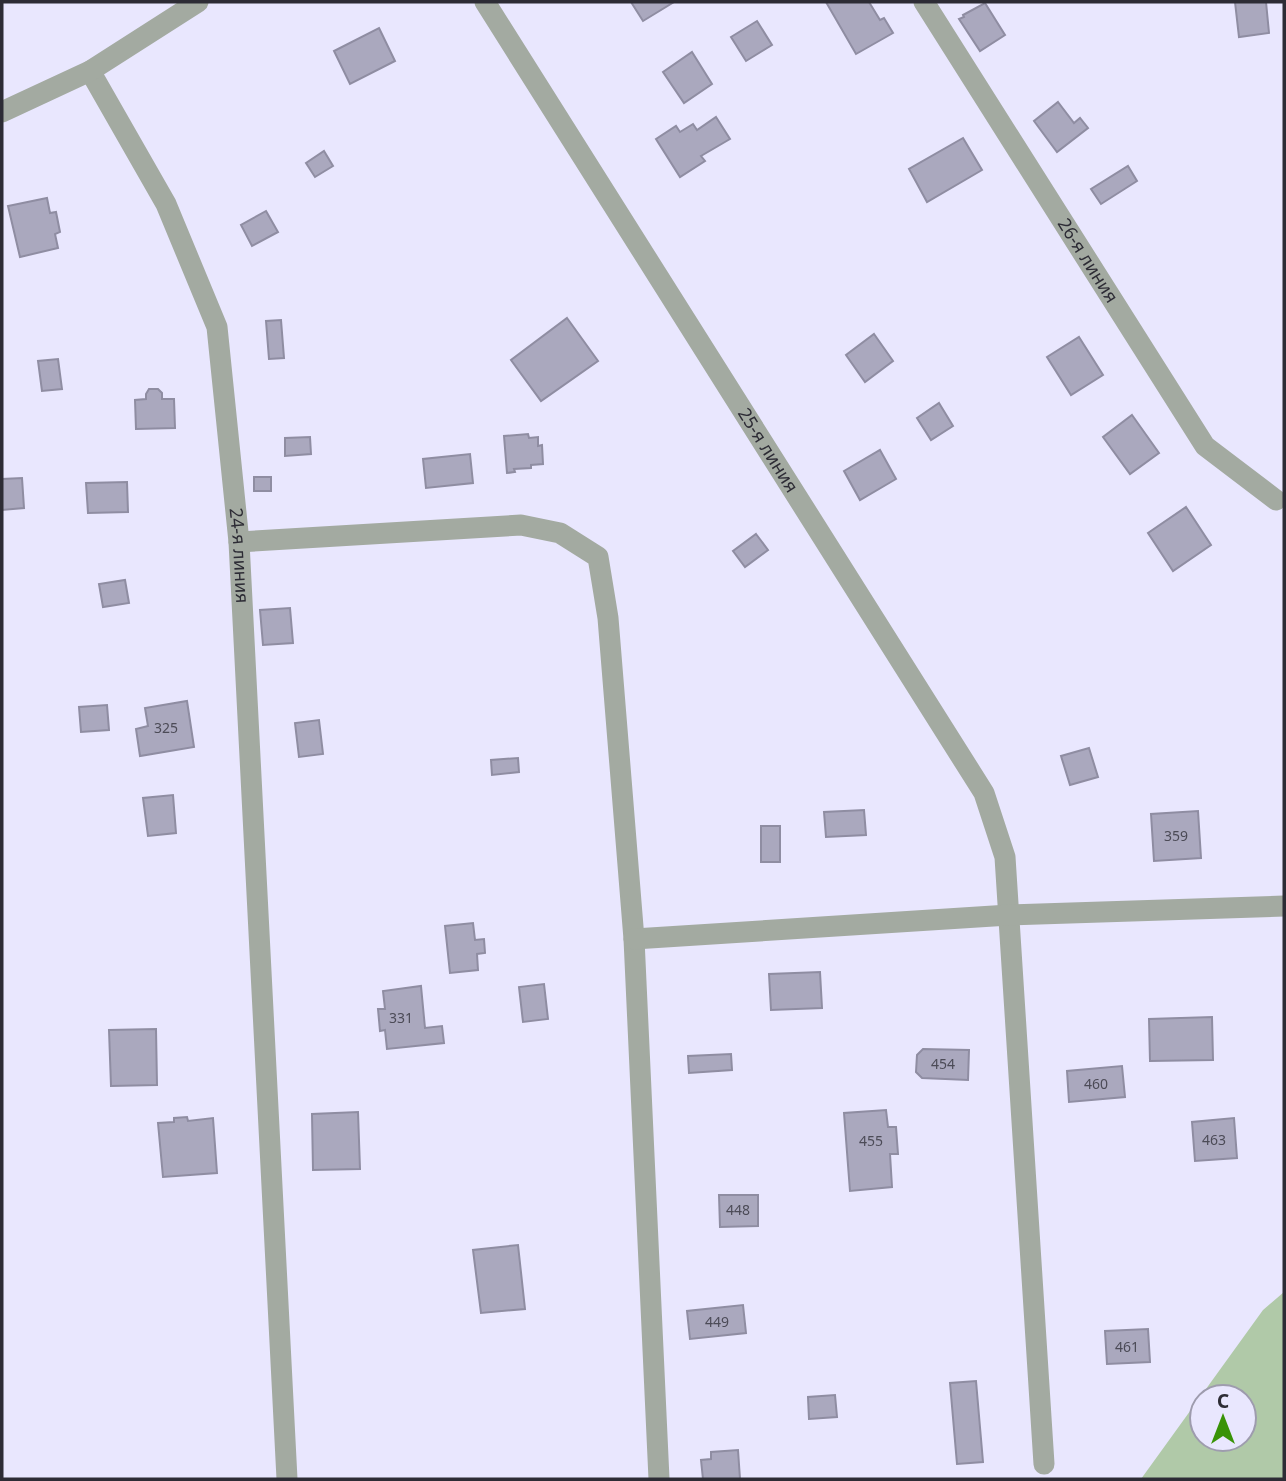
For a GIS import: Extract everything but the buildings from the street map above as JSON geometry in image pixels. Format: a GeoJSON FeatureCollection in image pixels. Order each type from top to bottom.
{"type":"FeatureCollection","features":[{"type":"Feature","properties":{"kind":"street"},"geometry":{"type":"LineString","coordinates":[[2,112],[90,71],[198,2]]}},
{"type":"Feature","properties":{"kind":"street","name":"25-я линия"},"geometry":{"type":"LineString","coordinates":[[485,2],[984,793],[1005,857],[1044,1464]]}},
{"type":"Feature","properties":{"kind":"street","name":"26-я линия"},"geometry":{"type":"LineString","coordinates":[[924,2],[1205,446],[1276,500]]}},
{"type":"Feature","properties":{"kind":"street","name":"24-я линия"},"geometry":{"type":"LineString","coordinates":[[90,71],[166,204],[217,327],[239,542],[287,1479]]}},
{"type":"Feature","properties":{"kind":"street"},"geometry":{"type":"LineString","coordinates":[[239,542],[521,525],[560,533],[598,557],[608,618],[634,939],[659,1479]]}},
{"type":"Feature","properties":{"kind":"street"},"geometry":{"type":"LineString","coordinates":[[634,939],[1009,915],[1284,906]]}},
{"type":"Feature","properties":{"kind":"green space"},"geometry":{"type":"Polygon","coordinates":[[[1284,1292],[1284,1479],[1141,1479],[1188,1414],[1188,1453],[1258,1453],[1258,1383],[1210,1383],[1263,1310],[1284,1292]]]}}]}
